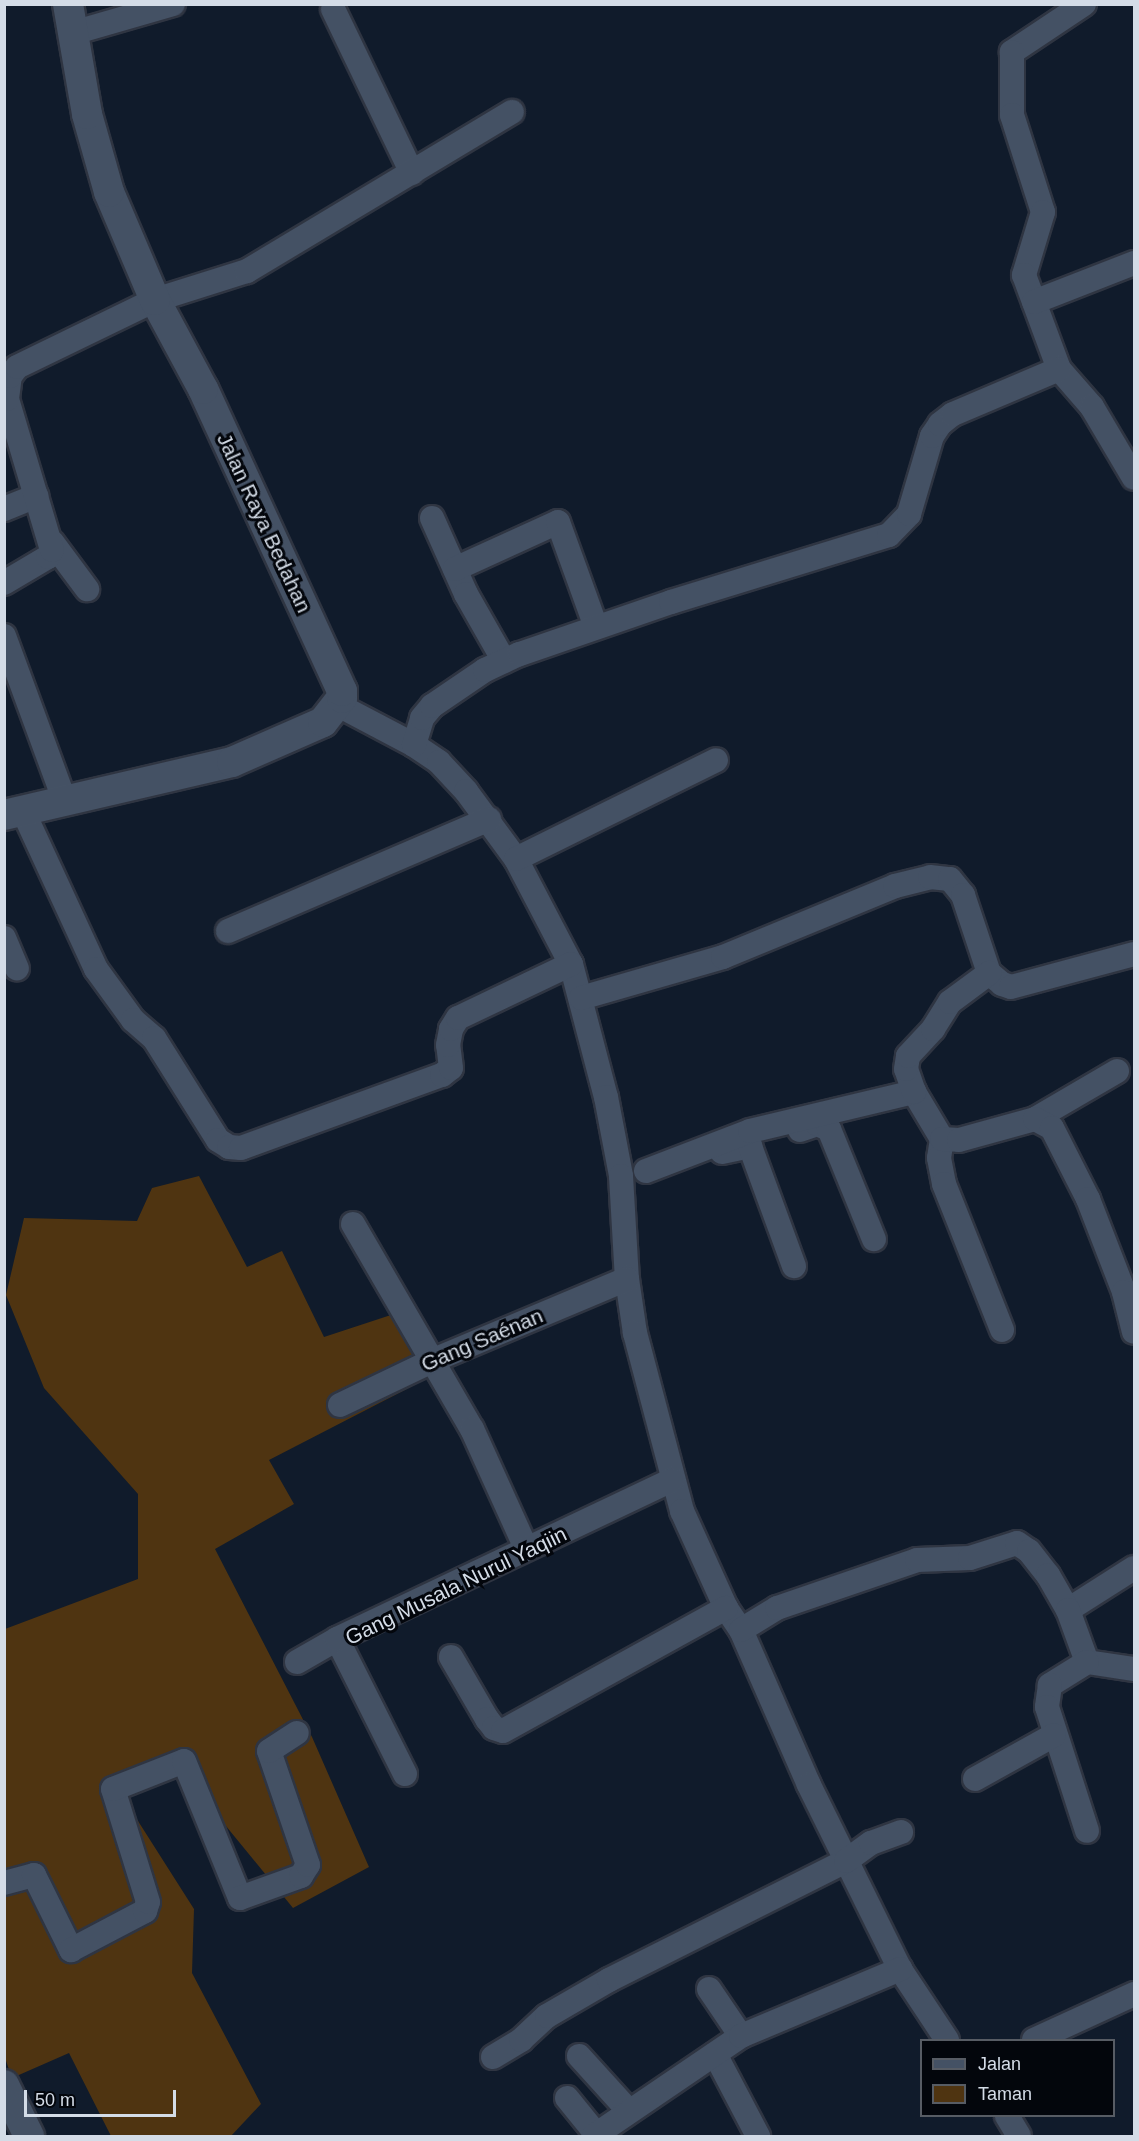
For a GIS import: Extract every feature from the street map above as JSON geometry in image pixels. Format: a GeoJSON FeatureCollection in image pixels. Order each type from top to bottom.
{"type":"FeatureCollection","features":[{"type":"Feature","properties":{"kind":"street"},"geometry":{"type":"LineString","coordinates":[[71,19],[173,4]]}},
{"type":"Feature","properties":{"kind":"street"},"geometry":{"type":"LineString","coordinates":[[1084,4],[1012,52],[1013,120],[1043,212],[1024,274],[1059,369],[1092,407],[1134,478]]}},
{"type":"Feature","properties":{"kind":"street"},"geometry":{"type":"LineString","coordinates":[[333,9],[412,173]]}},
{"type":"Feature","properties":{"kind":"street","name":"Jalan Raya Bedahan"},"geometry":{"type":"LineString","coordinates":[[71,19],[98,155],[155,300],[202,389],[342,691],[340,706]]}},
{"type":"Feature","properties":{"kind":"street"},"geometry":{"type":"LineString","coordinates":[[87,589],[52,542],[36,496],[7,399],[10,376],[17,367],[46,350],[155,300],[247,271],[512,112]]}},
{"type":"Feature","properties":{"kind":"street"},"geometry":{"type":"LineString","coordinates":[[1034,302],[1134,263]]}},
{"type":"Feature","properties":{"kind":"street"},"geometry":{"type":"LineString","coordinates":[[414,745],[422,718],[432,706],[455,688],[504,661],[596,627],[889,535],[909,514],[920,489],[932,436],[940,424],[953,414],[1059,369]]}},
{"type":"Feature","properties":{"kind":"street"},"geometry":{"type":"LineString","coordinates":[[4,509],[36,496]]}},
{"type":"Feature","properties":{"kind":"street"},"geometry":{"type":"LineString","coordinates":[[432,518],[455,569],[504,661]]}},
{"type":"Feature","properties":{"kind":"street"},"geometry":{"type":"LineString","coordinates":[[455,569],[558,522],[596,627]]}},
{"type":"Feature","properties":{"kind":"street"},"geometry":{"type":"LineString","coordinates":[[4,583],[48,557],[52,542]]}},
{"type":"Feature","properties":{"kind":"street"},"geometry":{"type":"LineString","coordinates":[[4,636],[65,802]]}},
{"type":"Feature","properties":{"kind":"street"},"geometry":{"type":"LineString","coordinates":[[571,964],[458,1018],[451,1029],[448,1046],[451,1068],[442,1075],[241,1148],[229,1147],[218,1140],[154,1038],[133,1020],[96,969],[14,813],[232,762],[323,722],[340,706],[414,745],[439,762],[489,819],[516,859],[571,964],[581,998],[621,1176],[627,1279],[645,1377],[682,1511],[726,1608],[741,1630],[846,1861],[900,1969],[946,2039]]}},
{"type":"Feature","properties":{"kind":"street"},"geometry":{"type":"LineString","coordinates":[[516,859],[716,760]]}},
{"type":"Feature","properties":{"kind":"street"},"geometry":{"type":"LineString","coordinates":[[228,931],[489,819]]}},
{"type":"Feature","properties":{"kind":"street"},"geometry":{"type":"LineString","coordinates":[[581,998],[723,957],[895,886],[930,877],[950,879],[963,895],[989,973],[1011,987],[1134,954]]}},
{"type":"Feature","properties":{"kind":"street"},"geometry":{"type":"LineString","coordinates":[[4,938],[17,968]]}},
{"type":"Feature","properties":{"kind":"street"},"geometry":{"type":"LineString","coordinates":[[989,973],[950,1002],[933,1029],[908,1056],[906,1069],[914,1092],[942,1139],[939,1158],[944,1184],[1002,1329]]}},
{"type":"Feature","properties":{"kind":"street"},"geometry":{"type":"LineString","coordinates":[[942,1139],[959,1140],[1035,1119],[1117,1071]]}},
{"type":"Feature","properties":{"kind":"street"},"geometry":{"type":"LineString","coordinates":[[646,1171],[750,1131],[914,1092]]}},
{"type":"Feature","properties":{"kind":"street"},"geometry":{"type":"LineString","coordinates":[[1035,1119],[1052,1128],[1076,1172],[1124,1292],[1134,1332]]}},
{"type":"Feature","properties":{"kind":"street"},"geometry":{"type":"LineString","coordinates":[[621,1176],[750,1146],[824,1124],[874,1239]]}},
{"type":"Feature","properties":{"kind":"street"},"geometry":{"type":"LineString","coordinates":[[750,1146],[794,1266]]}},
{"type":"Feature","properties":{"kind":"street"},"geometry":{"type":"LineString","coordinates":[[353,1224],[472,1429],[526,1548]]}},
{"type":"Feature","properties":{"kind":"street","name":"Gang Saénan"},"geometry":{"type":"LineString","coordinates":[[340,1405],[434,1360],[627,1279]]}},
{"type":"Feature","properties":{"kind":"street","name":"Gang Musala Nurul Yaqiin"},"geometry":{"type":"LineString","coordinates":[[405,1773],[337,1639],[526,1548],[567,1533],[672,1480]]}},
{"type":"Feature","properties":{"kind":"street"},"geometry":{"type":"LineString","coordinates":[[741,1630],[777,1608],[917,1560],[970,1558],[1009,1542],[1017,1543],[1029,1551],[1068,1610],[1087,1662]]}},
{"type":"Feature","properties":{"kind":"street"},"geometry":{"type":"LineString","coordinates":[[1068,1610],[1134,1568]]}},
{"type":"Feature","properties":{"kind":"street"},"geometry":{"type":"LineString","coordinates":[[451,1657],[487,1719],[494,1728],[503,1731],[726,1608]]}},
{"type":"Feature","properties":{"kind":"street"},"geometry":{"type":"LineString","coordinates":[[297,1662],[337,1639]]}},
{"type":"Feature","properties":{"kind":"street"},"geometry":{"type":"LineString","coordinates":[[1087,1832],[1054,1735],[1047,1707],[1050,1685],[1087,1662],[1134,1669]]}},
{"type":"Feature","properties":{"kind":"street"},"geometry":{"type":"LineString","coordinates":[[4,1883],[33,1875],[71,1950],[145,1911],[148,1902],[114,1789],[184,1761],[189,1765],[240,1898],[301,1876],[308,1865],[269,1751],[297,1733]]}},
{"type":"Feature","properties":{"kind":"street"},"geometry":{"type":"LineString","coordinates":[[975,1779],[1054,1735]]}},
{"type":"Feature","properties":{"kind":"street"},"geometry":{"type":"LineString","coordinates":[[493,2056],[521,2040],[547,2016],[609,1980],[846,1861],[871,1843],[901,1832]]}},
{"type":"Feature","properties":{"kind":"street"},"geometry":{"type":"LineString","coordinates":[[567,2098],[596,2136],[628,2110],[741,2036],[900,1969]]}},
{"type":"Feature","properties":{"kind":"street"},"geometry":{"type":"LineString","coordinates":[[709,1989],[741,2036]]}},
{"type":"Feature","properties":{"kind":"street"},"geometry":{"type":"LineString","coordinates":[[1036,2039],[1134,1994]]}},
{"type":"Feature","properties":{"kind":"street"},"geometry":{"type":"LineString","coordinates":[[715,2054],[758,2136]]}},
{"type":"Feature","properties":{"kind":"street"},"geometry":{"type":"LineString","coordinates":[[579,2056],[628,2110]]}},
{"type":"Feature","properties":{"kind":"street"},"geometry":{"type":"LineString","coordinates":[[4,2085],[29,2136]]}},
{"type":"Feature","properties":{"kind":"green space"},"geometry":{"type":"Polygon","coordinates":[[[199,1176],[247,1267],[282,1251],[324,1337],[397,1313],[430,1377],[269,1460],[294,1504],[215,1549],[312,1737],[369,1867],[293,1908],[167,1754],[117,1788],[194,1909],[192,1973],[261,2104],[231,2136],[111,2136],[69,2053],[12,2078],[5,2058],[5,1629],[138,1579],[138,1494],[44,1388],[6,1295],[24,1218],[137,1221],[152,1188],[199,1176]]]}}]}
